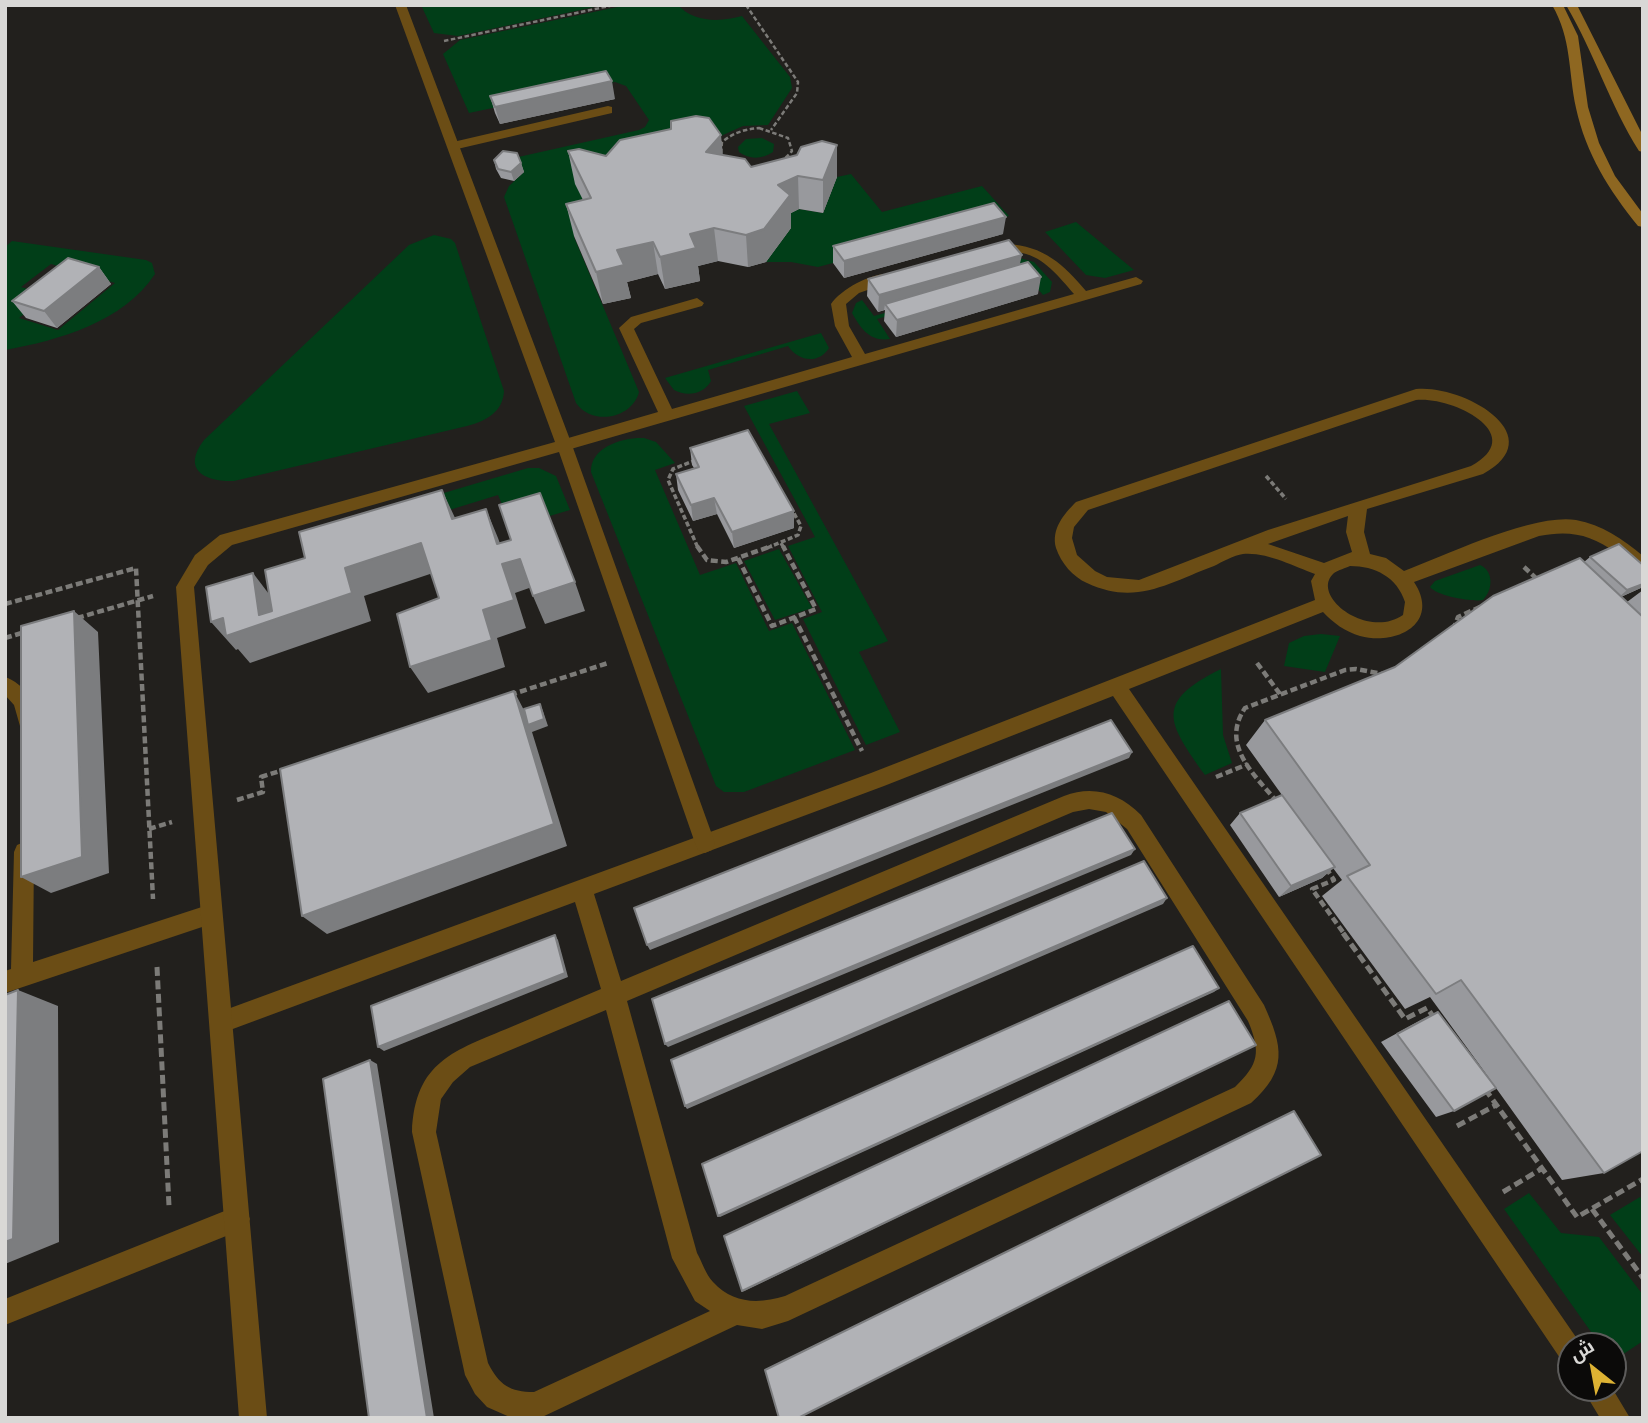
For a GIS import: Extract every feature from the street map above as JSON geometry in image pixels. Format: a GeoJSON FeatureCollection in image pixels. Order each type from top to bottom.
{"type":"FeatureCollection","features":[{"type":"Feature","properties":{"kind":"main road"},"geometry":{"type":"LineString","coordinates":[[1571,5],[1596,48],[1627,120],[1643,148]]}},
{"type":"Feature","properties":{"kind":"main road"},"geometry":{"type":"LineString","coordinates":[[1552,9],[1572,47],[1581,110],[1601,168],[1643,223]]}},
{"type":"Feature","properties":{"kind":"street"},"geometry":{"type":"LineString","coordinates":[[400,5],[564,445],[705,843]]}},
{"type":"Feature","properties":{"kind":"street"},"geometry":{"type":"LineString","coordinates":[[453,146],[608,110]]}},
{"type":"Feature","properties":{"kind":"street"},"geometry":{"type":"LineString","coordinates":[[974,255],[1004,248],[1038,253],[1052,260],[1083,296]]}},
{"type":"Feature","properties":{"kind":"street"},"geometry":{"type":"LineString","coordinates":[[861,360],[839,324],[835,312],[840,300],[851,290],[908,273]]}},
{"type":"Feature","properties":{"kind":"street"},"geometry":{"type":"LineString","coordinates":[[667,415],[626,328],[636,320],[697,303]]}},
{"type":"Feature","properties":{"kind":"street"},"geometry":{"type":"LineString","coordinates":[[1418,394],[1450,397],[1467,403],[1487,417],[1500,434],[1502,446],[1499,457],[1490,465],[1361,505],[1140,587],[1120,587],[1100,582],[1082,572],[1069,559],[1063,544],[1063,529],[1069,516],[1082,506],[1243,450],[1418,394]]}},
{"type":"Feature","properties":{"kind":"street"},"geometry":{"type":"LineString","coordinates":[[253,1418],[185,587],[192,570],[226,540],[564,445]]}},
{"type":"Feature","properties":{"kind":"street"},"geometry":{"type":"LineString","coordinates":[[1361,505],[1354,523],[1354,534],[1364,559]]}},
{"type":"Feature","properties":{"kind":"street"},"geometry":{"type":"LineString","coordinates":[[1241,548],[1276,552],[1324,570]]}},
{"type":"Feature","properties":{"kind":"street"},"geometry":{"type":"LineString","coordinates":[[1364,559],[1378,563],[1403,579],[1415,600],[1415,611],[1401,626],[1376,632],[1347,623],[1325,604],[1319,580],[1324,570],[1334,562],[1364,559]]}},
{"type":"Feature","properties":{"kind":"street"},"geometry":{"type":"LineString","coordinates":[[222,1021],[877,780],[1325,604]]}},
{"type":"Feature","properties":{"kind":"street"},"geometry":{"type":"LineString","coordinates":[[5,685],[18,693],[26,707],[27,738]]}},
{"type":"Feature","properties":{"kind":"street"},"geometry":{"type":"LineString","coordinates":[[1116,685],[1557,1332]]}},
{"type":"Feature","properties":{"kind":"street"},"geometry":{"type":"LineString","coordinates":[[582,889],[614,996],[685,1258],[704,1292],[736,1312],[762,1316],[788,1308],[1243,1095],[1260,1081],[1269,1060],[1267,1035],[1256,1013],[1134,822],[1124,811],[1098,799],[1084,799],[1071,803],[614,996],[462,1059],[447,1070],[428,1098],[424,1132],[475,1365],[483,1386],[497,1399],[515,1407],[535,1406],[736,1312]]}},
{"type":"Feature","properties":{"kind":"street"},"geometry":{"type":"LineString","coordinates":[[25,831],[13,980],[211,914]]}},
{"type":"Feature","properties":{"kind":"street"},"geometry":{"type":"LineString","coordinates":[[5,1312],[237,1219]]}},
{"type":"Feature","properties":{"kind":"street"},"geometry":{"type":"LineString","coordinates":[[1605,1402],[1616,1418]]}},
{"type":"Feature","properties":{"kind":"lane"},"geometry":{"type":"LineString","coordinates":[[564,445],[1136,281]]}},
{"type":"Feature","properties":{"kind":"lane"},"geometry":{"type":"LineString","coordinates":[[1403,579],[1553,524],[1592,530],[1611,540],[1643,566]]}},
{"type":"Feature","properties":{"kind":"path"},"geometry":{"type":"LineString","coordinates":[[416,47],[614,5]]}},
{"type":"Feature","properties":{"kind":"path"},"geometry":{"type":"LineString","coordinates":[[746,5],[798,82],[797,93],[771,130]]}},
{"type":"Feature","properties":{"kind":"path"},"geometry":{"type":"LineString","coordinates":[[759,128],[771,130],[788,138],[792,144],[792,151],[781,163],[771,167],[746,168],[735,166],[721,155],[722,142],[737,132],[759,128]]}},
{"type":"Feature","properties":{"kind":"path"},"geometry":{"type":"LineString","coordinates":[[1243,450],[1307,523]]}},
{"type":"Feature","properties":{"kind":"path"},"geometry":{"type":"LineString","coordinates":[[704,458],[673,469],[669,474],[669,485],[701,556],[716,562],[738,558],[793,539],[801,530],[788,502]]}},
{"type":"Feature","properties":{"kind":"path"},"geometry":{"type":"LineString","coordinates":[[738,558],[772,626],[816,609],[781,543]]}},
{"type":"Feature","properties":{"kind":"path"},"geometry":{"type":"LineString","coordinates":[[5,604],[136,568],[172,1245]]}},
{"type":"Feature","properties":{"kind":"path"},"geometry":{"type":"LineString","coordinates":[[1527,586],[1548,579]]}},
{"type":"Feature","properties":{"kind":"path"},"geometry":{"type":"LineString","coordinates":[[71,619],[185,587]]}},
{"type":"Feature","properties":{"kind":"path"},"geometry":{"type":"LineString","coordinates":[[1452,633],[1458,617],[1489,603]]}},
{"type":"Feature","properties":{"kind":"path"},"geometry":{"type":"LineString","coordinates":[[794,617],[877,780]]}},
{"type":"Feature","properties":{"kind":"path"},"geometry":{"type":"LineString","coordinates":[[5,638],[32,631]]}},
{"type":"Feature","properties":{"kind":"path"},"geometry":{"type":"LineString","coordinates":[[508,696],[638,653]]}},
{"type":"Feature","properties":{"kind":"path"},"geometry":{"type":"LineString","coordinates":[[1279,806],[1239,751],[1233,727],[1237,716],[1245,708],[1345,670],[1368,670],[1392,678]]}},
{"type":"Feature","properties":{"kind":"path"},"geometry":{"type":"LineString","coordinates":[[149,829],[263,792],[261,777],[287,768]]}},
{"type":"Feature","properties":{"kind":"path"},"geometry":{"type":"LineString","coordinates":[[1318,859],[1334,880],[1312,889],[1405,1019],[1427,1007],[1442,1029]]}},
{"type":"Feature","properties":{"kind":"path"},"geometry":{"type":"LineString","coordinates":[[1481,1084],[1577,1217],[1643,1179]]}},
{"type":"Feature","properties":{"kind":"path"},"geometry":{"type":"LineString","coordinates":[[1428,1141],[1496,1105]]}},
{"type":"Feature","properties":{"kind":"path"},"geometry":{"type":"LineString","coordinates":[[1474,1210],[1541,1169]]}},
{"type":"Feature","properties":{"kind":"path"},"geometry":{"type":"LineString","coordinates":[[1592,1209],[1643,1278]]}},
{"type":"Feature","properties":{"kind":"green space"},"geometry":{"type":"Polygon","coordinates":[[[421,5],[604,5],[458,36],[434,33],[421,5]]]}},
{"type":"Feature","properties":{"kind":"green space"},"geometry":{"type":"Polygon","coordinates":[[[627,5],[678,5],[692,15],[708,20],[742,16],[790,77],[792,88],[768,125],[743,126],[723,135],[598,231],[574,237],[639,392],[628,408],[611,416],[601,417],[583,410],[576,403],[504,197],[509,186],[524,172],[505,160],[639,130],[645,127],[649,120],[626,86],[615,82],[469,113],[443,54],[460,40],[627,5]]]}},
{"type":"Feature","properties":{"kind":"green space"},"geometry":{"type":"Polygon","coordinates":[[[762,138],[774,144],[773,152],[756,158],[739,152],[738,147],[746,139],[762,138]]]}},
{"type":"Feature","properties":{"kind":"green space"},"geometry":{"type":"Polygon","coordinates":[[[851,174],[882,212],[982,186],[1009,216],[818,267],[791,262],[766,262],[791,228],[780,218],[799,209],[823,213],[837,177],[851,174]]]}},
{"type":"Feature","properties":{"kind":"green space"},"geometry":{"type":"Polygon","coordinates":[[[1076,222],[1134,270],[1105,278],[1086,275],[1045,232],[1076,222]]]}},
{"type":"Feature","properties":{"kind":"green space"},"geometry":{"type":"Polygon","coordinates":[[[434,235],[451,239],[455,243],[504,391],[497,410],[487,418],[467,426],[234,481],[214,479],[200,472],[195,459],[204,440],[409,245],[434,235]]]}},
{"type":"Feature","properties":{"kind":"green space"},"geometry":{"type":"Polygon","coordinates":[[[12,241],[146,260],[152,263],[155,274],[142,291],[108,317],[47,341],[5,350],[5,247],[12,241]],[[51,264],[21,287],[48,295],[19,318],[58,330],[115,283],[51,264]]]}},
{"type":"Feature","properties":{"kind":"green space"},"geometry":{"type":"Polygon","coordinates":[[[1012,259],[1034,262],[1052,282],[1050,292],[1043,295],[1027,276],[877,319],[890,339],[877,338],[867,333],[852,313],[856,303],[862,300],[874,316],[1024,274],[1012,259]]]}},
{"type":"Feature","properties":{"kind":"green space"},"geometry":{"type":"Polygon","coordinates":[[[821,333],[829,348],[814,359],[802,358],[788,346],[708,370],[711,381],[704,389],[695,393],[674,390],[665,378],[821,333]]]}},
{"type":"Feature","properties":{"kind":"green space"},"geometry":{"type":"Polygon","coordinates":[[[797,391],[810,413],[769,424],[888,641],[859,652],[900,732],[866,745],[803,619],[822,612],[788,546],[815,537],[744,406],[797,391]]]}},
{"type":"Feature","properties":{"kind":"green space"},"geometry":{"type":"Polygon","coordinates":[[[644,438],[656,442],[675,463],[655,470],[700,575],[736,563],[769,631],[792,623],[855,750],[744,792],[724,792],[716,786],[591,472],[596,456],[609,445],[627,439],[644,438]]]}},
{"type":"Feature","properties":{"kind":"green space"},"geometry":{"type":"Polygon","coordinates":[[[528,468],[539,468],[556,476],[570,510],[512,527],[498,495],[378,532],[373,514],[528,468]]]}},
{"type":"Feature","properties":{"kind":"green space"},"geometry":{"type":"Polygon","coordinates":[[[779,549],[812,608],[775,620],[744,561],[779,549]]]}},
{"type":"Feature","properties":{"kind":"green space"},"geometry":{"type":"Polygon","coordinates":[[[1480,565],[1490,576],[1489,591],[1483,600],[1455,598],[1430,587],[1435,581],[1480,565]]]}},
{"type":"Feature","properties":{"kind":"green space"},"geometry":{"type":"Polygon","coordinates":[[[1304,636],[1340,636],[1325,672],[1284,666],[1289,643],[1304,636]]]}},
{"type":"Feature","properties":{"kind":"green space"},"geometry":{"type":"Polygon","coordinates":[[[1221,669],[1223,735],[1232,763],[1205,775],[1182,741],[1174,714],[1176,703],[1185,692],[1221,669]]]}},
{"type":"Feature","properties":{"kind":"green space"},"geometry":{"type":"Polygon","coordinates":[[[1529,1193],[1561,1233],[1599,1237],[1643,1295],[1643,1341],[1627,1352],[1627,1332],[1591,1332],[1504,1209],[1529,1193]]]}},
{"type":"Feature","properties":{"kind":"green space"},"geometry":{"type":"Polygon","coordinates":[[[1640,1197],[1643,1201],[1643,1257],[1610,1215],[1640,1197]]]}},
{"type":"Feature","properties":{"kind":"building"},"geometry":{"type":"Polygon","coordinates":[[[606,71],[612,81],[495,107],[490,96],[606,71]]]}},
{"type":"Feature","properties":{"kind":"building"},"geometry":{"type":"Polygon","coordinates":[[[696,116],[709,118],[721,135],[706,152],[745,159],[751,167],[797,155],[801,147],[822,141],[837,145],[823,180],[798,176],[778,185],[790,195],[764,229],[746,235],[714,228],[690,234],[696,248],[660,257],[653,242],[617,250],[624,265],[596,272],[566,204],[591,198],[568,151],[579,149],[606,156],[620,140],[671,129],[671,121],[696,116]]]}},
{"type":"Feature","properties":{"kind":"building"},"geometry":{"type":"Polygon","coordinates":[[[503,151],[517,153],[521,163],[511,172],[498,169],[494,160],[503,151]]]}},
{"type":"Feature","properties":{"kind":"building"},"geometry":{"type":"Polygon","coordinates":[[[994,203],[1006,217],[844,261],[833,246],[994,203]]]}},
{"type":"Feature","properties":{"kind":"building"},"geometry":{"type":"Polygon","coordinates":[[[1009,240],[1022,255],[879,295],[868,279],[1009,240]]]}},
{"type":"Feature","properties":{"kind":"building"},"geometry":{"type":"Polygon","coordinates":[[[68,258],[99,267],[44,311],[12,301],[68,258]]]}},
{"type":"Feature","properties":{"kind":"building"},"geometry":{"type":"Polygon","coordinates":[[[1028,262],[1041,277],[897,320],[885,304],[1028,262]]]}},
{"type":"Feature","properties":{"kind":"building"},"geometry":{"type":"Polygon","coordinates":[[[748,430],[794,511],[732,532],[714,498],[691,505],[676,474],[699,467],[690,448],[748,430]]]}},
{"type":"Feature","properties":{"kind":"building"},"geometry":{"type":"Polygon","coordinates":[[[442,490],[452,519],[486,509],[497,544],[511,540],[499,505],[540,493],[575,582],[533,596],[520,559],[502,564],[514,600],[483,610],[492,640],[410,667],[397,614],[439,598],[421,543],[345,568],[352,593],[226,636],[223,618],[211,622],[206,587],[253,573],[259,615],[272,611],[265,570],[305,558],[299,532],[442,490]]]}},
{"type":"Feature","properties":{"kind":"building"},"geometry":{"type":"Polygon","coordinates":[[[1619,544],[1643,565],[1643,584],[1627,590],[1590,557],[1619,544]]]}},
{"type":"Feature","properties":{"kind":"building"},"geometry":{"type":"Polygon","coordinates":[[[1580,558],[1643,617],[1643,1151],[1604,1173],[1461,980],[1436,994],[1347,876],[1370,865],[1265,720],[1395,667],[1493,596],[1580,558]]]}},
{"type":"Feature","properties":{"kind":"building"},"geometry":{"type":"Polygon","coordinates":[[[74,611],[82,857],[21,877],[21,626],[74,611]]]}},
{"type":"Feature","properties":{"kind":"building"},"geometry":{"type":"Polygon","coordinates":[[[514,691],[554,824],[302,916],[280,769],[514,691]]]}},
{"type":"Feature","properties":{"kind":"building"},"geometry":{"type":"Polygon","coordinates":[[[540,704],[544,719],[528,725],[524,709],[540,704]]]}},
{"type":"Feature","properties":{"kind":"building"},"geometry":{"type":"Polygon","coordinates":[[[1111,720],[1132,752],[647,945],[634,908],[1111,720]]]}},
{"type":"Feature","properties":{"kind":"building"},"geometry":{"type":"Polygon","coordinates":[[[1282,795],[1335,867],[1291,886],[1240,813],[1282,795]]]}},
{"type":"Feature","properties":{"kind":"building"},"geometry":{"type":"Polygon","coordinates":[[[1112,813],[1135,849],[665,1044],[652,999],[1112,813]]]}},
{"type":"Feature","properties":{"kind":"building"},"geometry":{"type":"Polygon","coordinates":[[[1144,861],[1167,898],[685,1106],[671,1060],[1144,861]]]}},
{"type":"Feature","properties":{"kind":"building"},"geometry":{"type":"Polygon","coordinates":[[[555,935],[565,973],[378,1047],[371,1006],[555,935]]]}},
{"type":"Feature","properties":{"kind":"building"},"geometry":{"type":"Polygon","coordinates":[[[1193,946],[1219,988],[718,1216],[702,1164],[1193,946]]]}},
{"type":"Feature","properties":{"kind":"building"},"geometry":{"type":"Polygon","coordinates":[[[18,990],[13,1239],[5,1242],[5,995],[18,990]]]}},
{"type":"Feature","properties":{"kind":"building"},"geometry":{"type":"Polygon","coordinates":[[[1229,1001],[1256,1045],[742,1291],[724,1236],[1229,1001]]]}},
{"type":"Feature","properties":{"kind":"building"},"geometry":{"type":"Polygon","coordinates":[[[1438,1012],[1496,1088],[1454,1111],[1397,1034],[1438,1012]]]}},
{"type":"Feature","properties":{"kind":"building"},"geometry":{"type":"Polygon","coordinates":[[[370,1060],[427,1418],[369,1418],[323,1079],[370,1060]]]}},
{"type":"Feature","properties":{"kind":"building"},"geometry":{"type":"Polygon","coordinates":[[[1294,1111],[1321,1155],[798,1418],[779,1418],[765,1370],[1294,1111]]]}}]}
